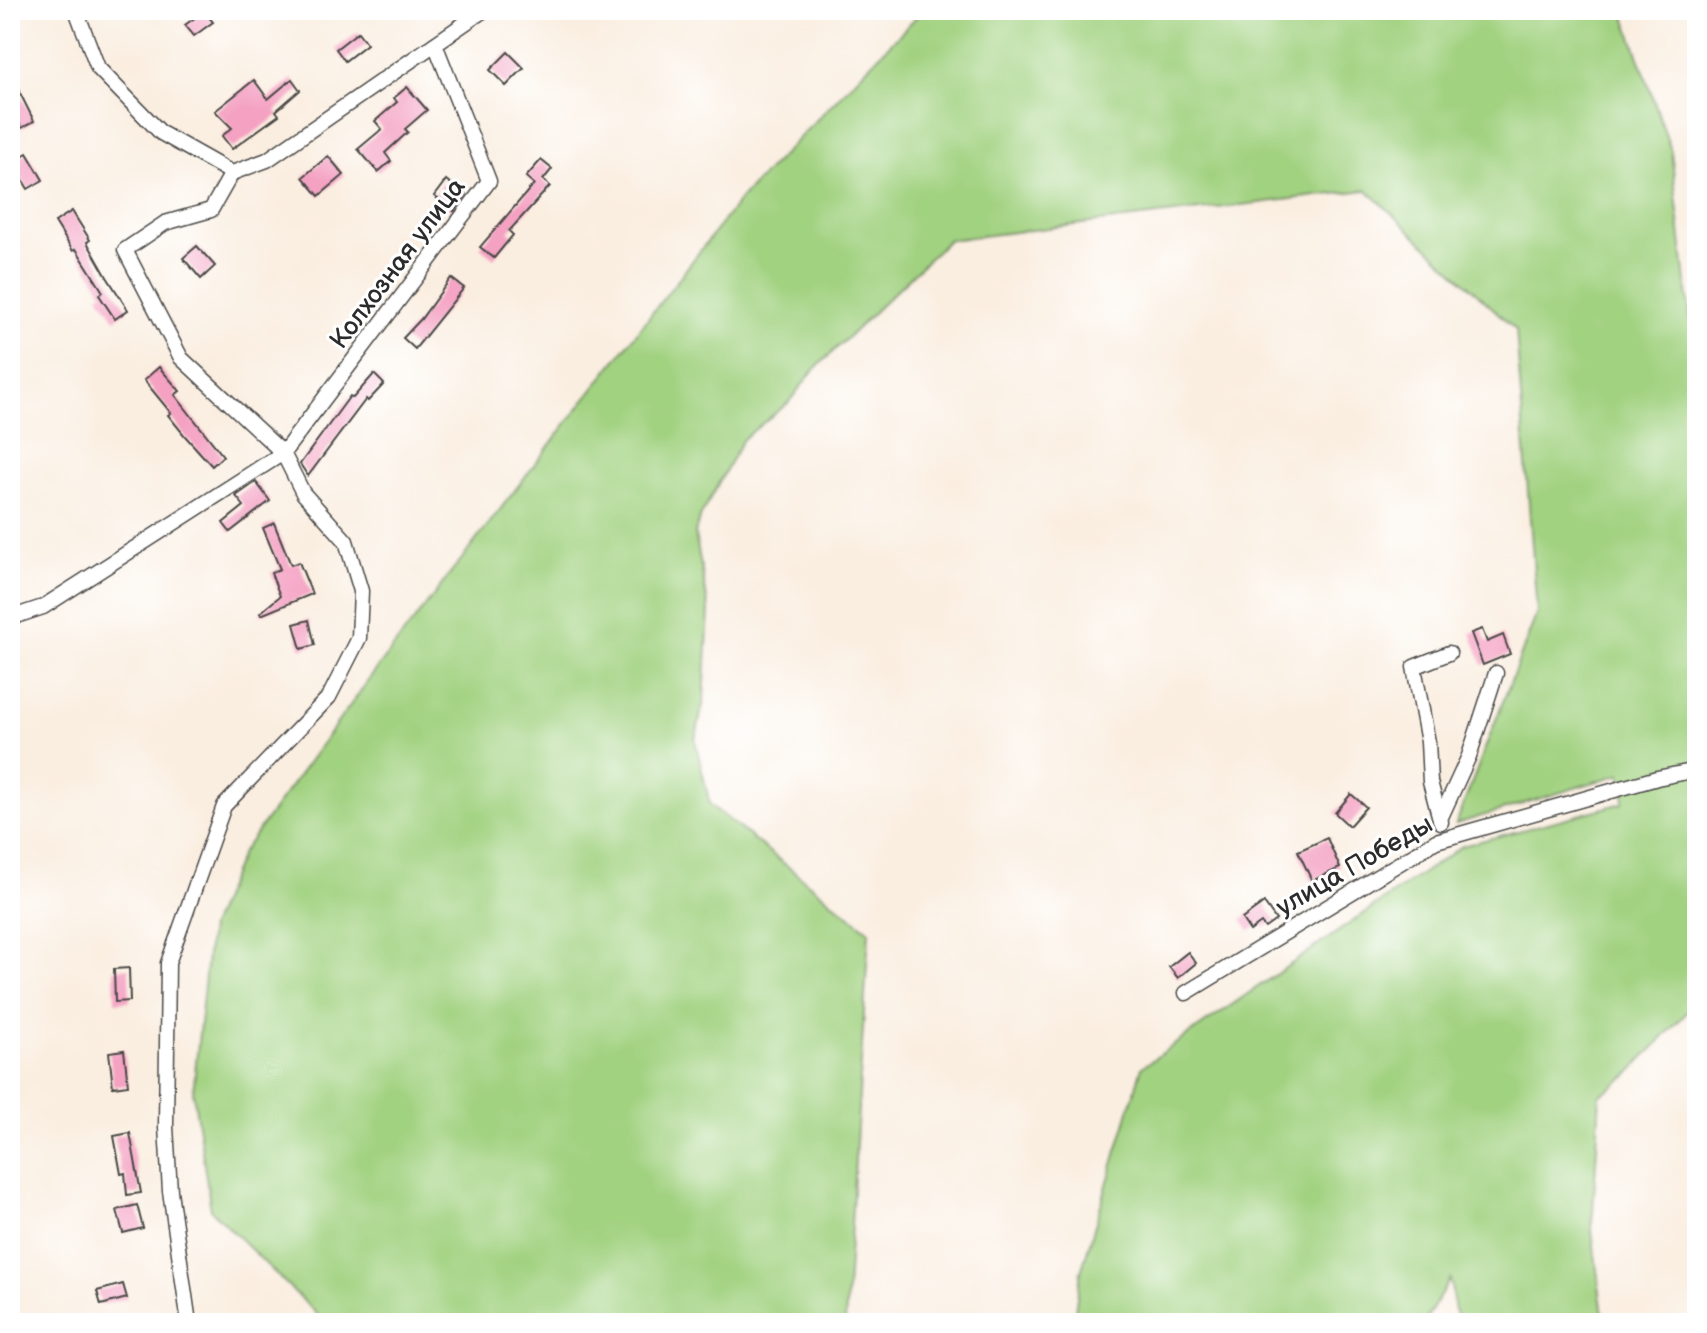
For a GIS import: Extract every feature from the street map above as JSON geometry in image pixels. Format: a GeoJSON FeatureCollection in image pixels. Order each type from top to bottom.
{"type":"FeatureCollection","features":[{"type":"Feature","properties":{"kind":"street"},"geometry":{"type":"LineString","coordinates":[[76,10],[98,68],[161,133],[232,173]]}},
{"type":"Feature","properties":{"kind":"street"},"geometry":{"type":"LineString","coordinates":[[189,1323],[170,1191],[166,1127],[168,963],[224,806],[329,697],[359,638],[361,591],[346,541],[303,493],[283,453],[181,358],[125,250],[165,223],[211,210],[232,173],[267,160],[484,10]]}},
{"type":"Feature","properties":{"kind":"street","name":"Колхозная улица"},"geometry":{"type":"LineString","coordinates":[[283,453],[489,181],[435,44]]}},
{"type":"Feature","properties":{"kind":"street"},"geometry":{"type":"LineString","coordinates":[[10,618],[43,607],[283,453]]}},
{"type":"Feature","properties":{"kind":"street"},"geometry":{"type":"LineString","coordinates":[[1446,838],[1430,782],[1428,742],[1414,667],[1449,653]]}},
{"type":"Feature","properties":{"kind":"street"},"geometry":{"type":"LineString","coordinates":[[1440,819],[1469,756],[1496,673]]}},
{"type":"Feature","properties":{"kind":"street","name":"улица Победы"},"geometry":{"type":"LineString","coordinates":[[1186,993],[1436,841],[1657,778],[1697,770]]}},
{"type":"Feature","properties":{"kind":"green space"},"geometry":{"type":"Polygon","coordinates":[[[923,10],[1618,10],[1625,16],[1671,151],[1694,352],[1697,407],[1697,1009],[1689,1010],[1627,1076],[1600,1095],[1592,1230],[1604,1323],[1457,1323],[1450,1279],[1424,1323],[1073,1323],[1081,1272],[1142,1067],[1462,846],[1623,803],[1621,774],[1456,824],[1537,613],[1516,330],[1367,190],[948,240],[812,372],[788,403],[743,439],[700,517],[695,533],[709,610],[704,700],[695,740],[710,805],[869,931],[845,1323],[326,1323],[211,1210],[193,1092],[210,927],[241,854],[379,666],[741,198],[923,10]]]}},
{"type":"Feature","properties":{"kind":"building"},"geometry":{"type":"Polygon","coordinates":[[[204,11],[213,22],[194,36],[185,25],[204,11]]]}},
{"type":"Feature","properties":{"kind":"building"},"geometry":{"type":"Polygon","coordinates":[[[358,32],[367,44],[345,61],[336,49],[358,32]]]}},
{"type":"Feature","properties":{"kind":"building"},"geometry":{"type":"Polygon","coordinates":[[[508,52],[524,68],[506,86],[490,70],[508,52]]]}},
{"type":"Feature","properties":{"kind":"building"},"geometry":{"type":"Polygon","coordinates":[[[10,73],[34,121],[22,128],[10,107],[10,73]]]}},
{"type":"Feature","properties":{"kind":"building"},"geometry":{"type":"Polygon","coordinates":[[[292,79],[300,90],[276,111],[279,115],[232,149],[222,136],[232,128],[215,111],[254,80],[268,99],[292,79]]]}},
{"type":"Feature","properties":{"kind":"building"},"geometry":{"type":"Polygon","coordinates":[[[407,87],[427,110],[405,129],[408,132],[385,153],[391,161],[378,172],[358,149],[382,129],[375,121],[397,102],[394,98],[407,87]]]}},
{"type":"Feature","properties":{"kind":"building"},"geometry":{"type":"Polygon","coordinates":[[[27,153],[43,180],[28,189],[12,162],[27,153]]]}},
{"type":"Feature","properties":{"kind":"building"},"geometry":{"type":"Polygon","coordinates":[[[328,156],[344,175],[319,196],[303,177],[328,156]]]}},
{"type":"Feature","properties":{"kind":"building"},"geometry":{"type":"Polygon","coordinates":[[[541,160],[552,169],[543,180],[550,186],[509,231],[513,235],[494,258],[480,247],[534,184],[526,177],[541,160]]]}},
{"type":"Feature","properties":{"kind":"building"},"geometry":{"type":"Polygon","coordinates":[[[446,180],[466,195],[454,211],[434,196],[446,180]]]}},
{"type":"Feature","properties":{"kind":"building"},"geometry":{"type":"Polygon","coordinates":[[[72,211],[128,310],[115,319],[99,295],[103,292],[55,222],[72,211]]]}},
{"type":"Feature","properties":{"kind":"building"},"geometry":{"type":"Polygon","coordinates":[[[197,246],[215,266],[201,279],[183,258],[197,246]]]}},
{"type":"Feature","properties":{"kind":"building"},"geometry":{"type":"Polygon","coordinates":[[[451,278],[464,288],[415,349],[403,338],[451,278]]]}},
{"type":"Feature","properties":{"kind":"building"},"geometry":{"type":"Polygon","coordinates":[[[159,367],[180,391],[175,395],[223,456],[212,466],[168,415],[171,413],[144,380],[159,367]]]}},
{"type":"Feature","properties":{"kind":"building"},"geometry":{"type":"Polygon","coordinates":[[[374,374],[384,384],[368,401],[366,399],[308,476],[300,464],[350,396],[353,398],[374,374]]]}},
{"type":"Feature","properties":{"kind":"building"},"geometry":{"type":"Polygon","coordinates":[[[256,482],[270,501],[230,532],[223,523],[244,506],[236,496],[256,482]]]}},
{"type":"Feature","properties":{"kind":"building"},"geometry":{"type":"Polygon","coordinates":[[[274,523],[291,565],[299,562],[312,594],[261,615],[280,596],[271,573],[280,569],[263,528],[274,523]]]}},
{"type":"Feature","properties":{"kind":"building"},"geometry":{"type":"Polygon","coordinates":[[[309,620],[315,645],[301,649],[294,624],[309,620]]]}},
{"type":"Feature","properties":{"kind":"building"},"geometry":{"type":"Polygon","coordinates":[[[1482,629],[1487,642],[1503,635],[1510,654],[1483,665],[1471,633],[1482,629]]]}},
{"type":"Feature","properties":{"kind":"building"},"geometry":{"type":"Polygon","coordinates":[[[1351,794],[1366,807],[1349,826],[1335,813],[1351,794]]]}},
{"type":"Feature","properties":{"kind":"building"},"geometry":{"type":"Polygon","coordinates":[[[1327,838],[1340,868],[1312,881],[1298,851],[1327,838]]]}},
{"type":"Feature","properties":{"kind":"building"},"geometry":{"type":"Polygon","coordinates":[[[1264,903],[1276,920],[1265,928],[1261,923],[1250,931],[1242,919],[1264,903]]]}},
{"type":"Feature","properties":{"kind":"building"},"geometry":{"type":"Polygon","coordinates":[[[1188,952],[1196,963],[1178,978],[1169,967],[1188,952]]]}},
{"type":"Feature","properties":{"kind":"building"},"geometry":{"type":"Polygon","coordinates":[[[129,968],[130,1001],[115,1002],[114,969],[129,968]]]}},
{"type":"Feature","properties":{"kind":"building"},"geometry":{"type":"Polygon","coordinates":[[[124,1050],[128,1085],[113,1087],[109,1052],[124,1050]]]}},
{"type":"Feature","properties":{"kind":"building"},"geometry":{"type":"Polygon","coordinates":[[[130,1133],[141,1193],[127,1195],[125,1173],[121,1174],[114,1136],[130,1133]]]}},
{"type":"Feature","properties":{"kind":"building"},"geometry":{"type":"Polygon","coordinates":[[[137,1205],[143,1228],[123,1233],[117,1210],[137,1205]]]}},
{"type":"Feature","properties":{"kind":"building"},"geometry":{"type":"Polygon","coordinates":[[[123,1284],[127,1298],[101,1305],[97,1291],[123,1284]]]}}]}
